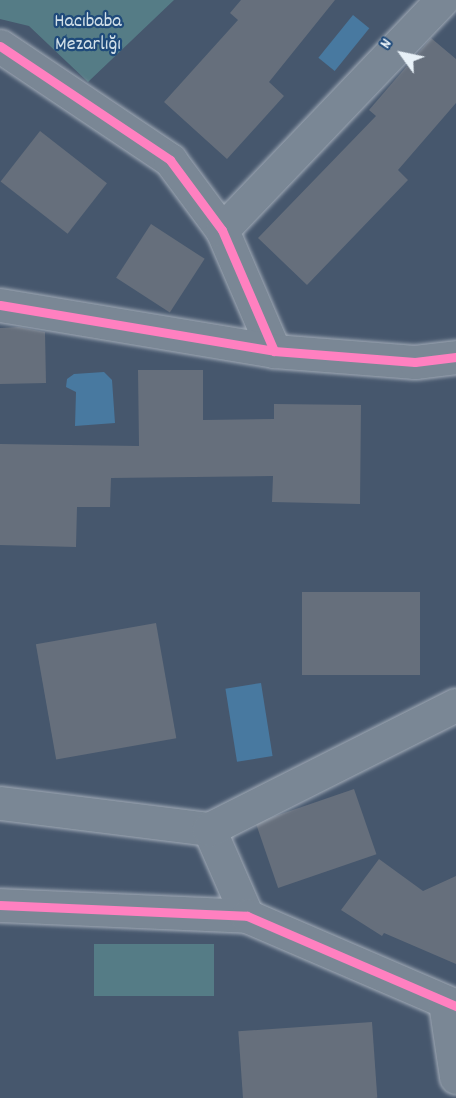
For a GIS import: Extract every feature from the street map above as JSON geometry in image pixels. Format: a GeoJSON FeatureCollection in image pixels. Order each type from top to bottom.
{"type":"FeatureCollection","features":[{"type":"Feature","properties":{"kind":"street"},"geometry":{"type":"LineString","coordinates":[[222,230],[442,0]]}},
{"type":"Feature","properties":{"kind":"street"},"geometry":{"type":"LineString","coordinates":[[0,46],[60,82],[170,160],[222,230],[274,351]]}},
{"type":"Feature","properties":{"kind":"street"},"geometry":{"type":"LineString","coordinates":[[0,305],[274,351],[415,362],[456,357]]}},
{"type":"Feature","properties":{"kind":"street"},"geometry":{"type":"LineString","coordinates":[[1,801],[209,829],[456,705]]}},
{"type":"Feature","properties":{"kind":"street"},"geometry":{"type":"LineString","coordinates":[[209,829],[248,915]]}},
{"type":"Feature","properties":{"kind":"street"},"geometry":{"type":"LineString","coordinates":[[0,904],[248,915],[451,1004],[456,1077]]}},
{"type":"Feature","properties":{"kind":"green space","name":"Hacıbaba Mezarlığı"},"geometry":{"type":"Polygon","coordinates":[[[0,0],[174,0],[88,82],[29,26],[0,19],[0,0]]]}},
{"type":"Feature","properties":{"kind":"green space"},"geometry":{"type":"Polygon","coordinates":[[[94,944],[214,944],[214,996],[94,996],[94,944]]]}},
{"type":"Feature","properties":{"kind":"water"},"geometry":{"type":"Polygon","coordinates":[[[353,15],[369,28],[335,71],[318,58],[353,15]]]}},
{"type":"Feature","properties":{"kind":"water"},"geometry":{"type":"Polygon","coordinates":[[[104,372],[112,380],[115,423],[75,426],[76,392],[66,387],[67,379],[74,374],[104,372]]]}},
{"type":"Feature","properties":{"kind":"water"},"geometry":{"type":"Polygon","coordinates":[[[261,683],[273,756],[237,762],[225,689],[261,683]]]}},
{"type":"Feature","properties":{"kind":"building"},"geometry":{"type":"Polygon","coordinates":[[[241,0],[335,0],[269,82],[284,96],[227,159],[164,102],[238,20],[230,13],[241,0]]]}},
{"type":"Feature","properties":{"kind":"building"},"geometry":{"type":"Polygon","coordinates":[[[431,38],[456,59],[456,103],[398,170],[408,180],[307,285],[258,238],[376,116],[369,110],[431,38]]]}},
{"type":"Feature","properties":{"kind":"building"},"geometry":{"type":"Polygon","coordinates":[[[40,131],[107,183],[68,234],[1,181],[40,131]]]}},
{"type":"Feature","properties":{"kind":"building"},"geometry":{"type":"Polygon","coordinates":[[[151,224],[205,259],[170,313],[116,278],[151,224]]]}},
{"type":"Feature","properties":{"kind":"building"},"geometry":{"type":"Polygon","coordinates":[[[19,327],[45,332],[46,383],[0,384],[0,328],[19,327]]]}},
{"type":"Feature","properties":{"kind":"building"},"geometry":{"type":"Polygon","coordinates":[[[138,370],[203,370],[203,420],[274,419],[274,404],[361,405],[360,504],[272,502],[273,476],[111,478],[110,507],[77,507],[76,547],[0,545],[0,444],[139,446],[138,370]]]}},
{"type":"Feature","properties":{"kind":"building"},"geometry":{"type":"Polygon","coordinates":[[[302,592],[420,592],[420,675],[302,675],[302,592]]]}},
{"type":"Feature","properties":{"kind":"building"},"geometry":{"type":"Polygon","coordinates":[[[156,623],[176,738],[56,759],[36,644],[156,623]]]}},
{"type":"Feature","properties":{"kind":"building"},"geometry":{"type":"Polygon","coordinates":[[[354,789],[376,854],[278,888],[256,823],[354,789]]]}},
{"type":"Feature","properties":{"kind":"building"},"geometry":{"type":"Polygon","coordinates":[[[379,859],[423,891],[456,876],[456,964],[384,933],[382,936],[341,910],[379,859]]]}},
{"type":"Feature","properties":{"kind":"building"},"geometry":{"type":"Polygon","coordinates":[[[372,1022],[377,1098],[243,1098],[238,1031],[372,1022]]]}},
{"type":"Feature","properties":{"kind":"cycle path"},"geometry":{"type":"LineString","coordinates":[[0,46],[170,160],[222,230],[274,351]]}},
{"type":"Feature","properties":{"kind":"cycle path"},"geometry":{"type":"LineString","coordinates":[[0,305],[274,351],[415,362],[456,357]]}},
{"type":"Feature","properties":{"kind":"cycle path"},"geometry":{"type":"LineString","coordinates":[[0,905],[247,916],[456,1006]]}}]}
